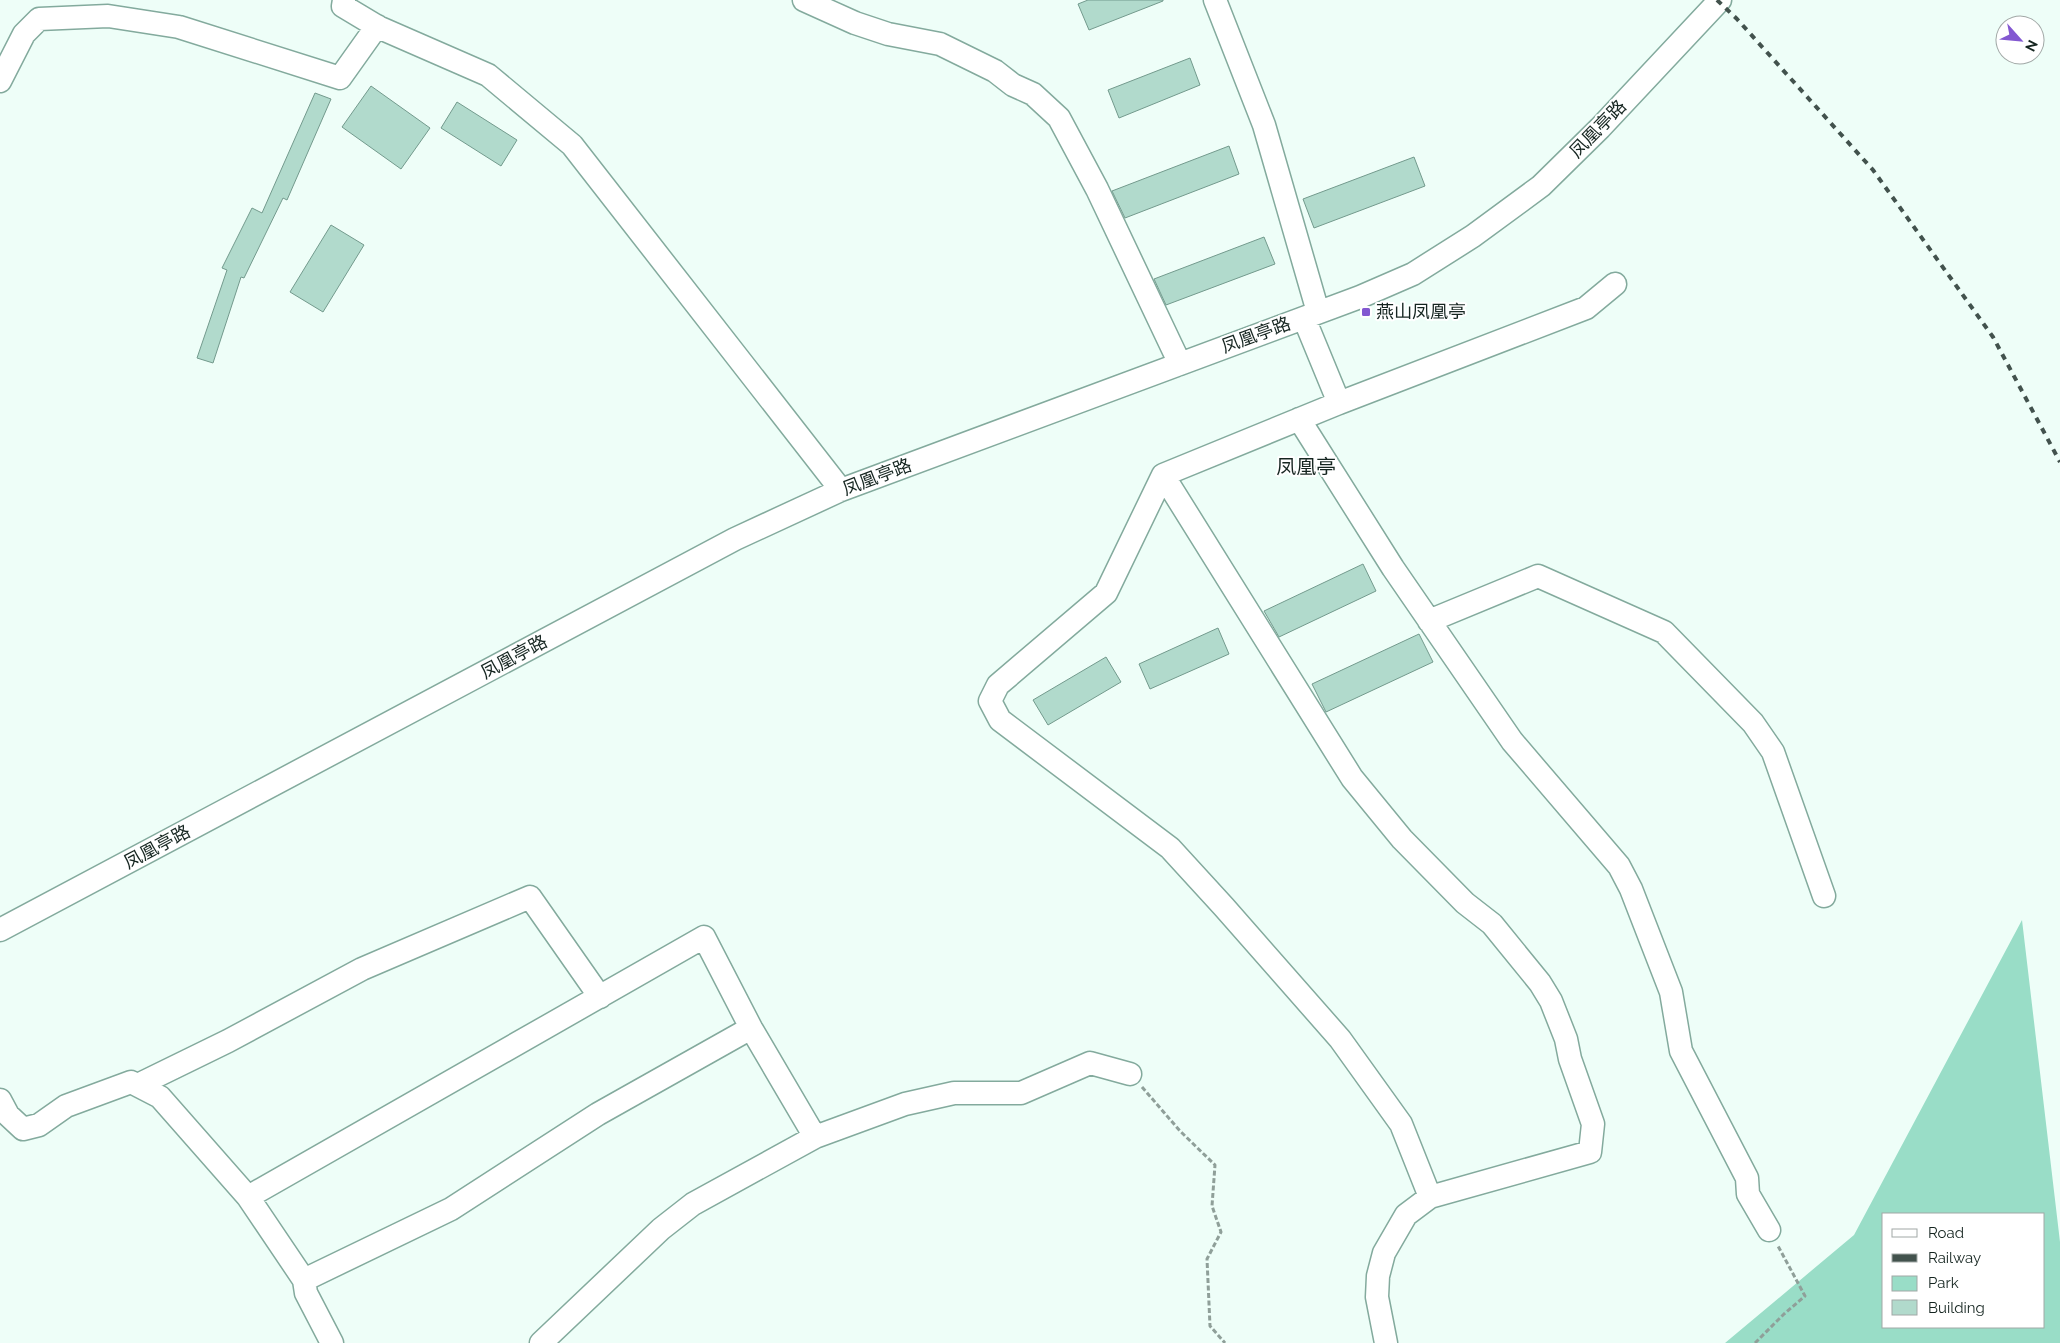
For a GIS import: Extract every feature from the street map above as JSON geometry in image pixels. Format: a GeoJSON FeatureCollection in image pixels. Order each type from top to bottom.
{"type":"FeatureCollection","features":[{"type":"Feature","properties":{"kind":"street"},"geometry":{"type":"LineString","coordinates":[[344,0],[343,6],[377,26],[488,75],[572,145],[841,490]]}},
{"type":"Feature","properties":{"kind":"street"},"geometry":{"type":"LineString","coordinates":[[804,0],[855,23],[888,34],[940,44],[995,71],[1013,86],[1033,94],[1059,118],[1097,189],[1180,364]]}},
{"type":"Feature","properties":{"kind":"street"},"geometry":{"type":"LineString","coordinates":[[1215,0],[1264,125],[1311,315],[1339,403]]}},
{"type":"Feature","properties":{"kind":"street","name":"凤凰亭路"},"geometry":{"type":"LineString","coordinates":[[0,930],[735,540],[841,490],[1311,315],[1413,274],[1473,236],[1541,186],[1600,128],[1720,0]]}},
{"type":"Feature","properties":{"kind":"street"},"geometry":{"type":"LineString","coordinates":[[0,81],[24,34],[39,19],[108,16],[179,27],[340,78],[377,26]]}},
{"type":"Feature","properties":{"kind":"street"},"geometry":{"type":"LineString","coordinates":[[1430,1197],[1401,1124],[1340,1039],[1224,907],[1170,848],[1000,720],[990,701],[998,685],[1106,593],[1163,475],[1339,403],[1586,308],[1615,284]]}},
{"type":"Feature","properties":{"kind":"street"},"geometry":{"type":"LineString","coordinates":[[1299,419],[1393,568],[1512,742],[1619,866],[1631,889],[1671,992],[1681,1051],[1747,1178],[1748,1194],[1770,1230]]}},
{"type":"Feature","properties":{"kind":"street"},"geometry":{"type":"LineString","coordinates":[[1163,475],[1352,778],[1402,839],[1465,903],[1492,924],[1540,983],[1551,1001],[1566,1039],[1570,1059],[1593,1124],[1590,1152],[1430,1197],[1406,1215],[1384,1253],[1378,1276],[1377,1297],[1386,1343]]}},
{"type":"Feature","properties":{"kind":"street"},"geometry":{"type":"LineString","coordinates":[[1429,621],[1538,576],[1664,632],[1753,723],[1773,752],[1824,896]]}},
{"type":"Feature","properties":{"kind":"street"},"geometry":{"type":"LineString","coordinates":[[138,1085],[228,1041],[362,969],[530,897],[600,997]]}},
{"type":"Feature","properties":{"kind":"street"},"geometry":{"type":"LineString","coordinates":[[248,1197],[704,937],[751,1028],[815,1137]]}},
{"type":"Feature","properties":{"kind":"street"},"geometry":{"type":"LineString","coordinates":[[304,1280],[451,1209],[598,1114],[751,1028]]}},
{"type":"Feature","properties":{"kind":"street"},"geometry":{"type":"LineString","coordinates":[[541,1343],[661,1229],[692,1204],[815,1137],[904,1104],[954,1093],[1021,1093],[1090,1063],[1130,1074]]}},
{"type":"Feature","properties":{"kind":"street"},"geometry":{"type":"LineString","coordinates":[[0,1100],[8,1114],[23,1129],[39,1125],[66,1106],[131,1082],[160,1097],[248,1197],[304,1280],[306,1293],[332,1343]]}},
{"type":"Feature","properties":{"kind":"path"},"geometry":{"type":"LineString","coordinates":[[1130,1074],[1180,1131],[1215,1165],[1212,1206],[1221,1232],[1207,1259],[1210,1326],[1225,1343]]}},
{"type":"Feature","properties":{"kind":"path"},"geometry":{"type":"LineString","coordinates":[[1755,1343],[1805,1296],[1770,1230]]}},
{"type":"Feature","properties":{"kind":"green space"},"geometry":{"type":"Polygon","coordinates":[[[2022,920],[2060,1242],[2060,1343],[1725,1343],[1854,1235],[2022,920]]]}},
{"type":"Feature","properties":{"kind":"building"},"geometry":{"type":"Polygon","coordinates":[[[1088,0],[1163,1],[1089,30],[1078,4],[1088,0]]]}},
{"type":"Feature","properties":{"kind":"building"},"geometry":{"type":"Polygon","coordinates":[[[1190,58],[1200,85],[1119,118],[1108,90],[1190,58]]]}},
{"type":"Feature","properties":{"kind":"building"},"geometry":{"type":"Polygon","coordinates":[[[371,86],[430,128],[401,169],[342,127],[371,86]]]}},
{"type":"Feature","properties":{"kind":"building"},"geometry":{"type":"Polygon","coordinates":[[[315,93],[331,99],[287,200],[283,198],[244,278],[241,277],[213,363],[197,358],[227,270],[222,268],[252,208],[262,213],[315,93]]]}},
{"type":"Feature","properties":{"kind":"building"},"geometry":{"type":"Polygon","coordinates":[[[457,102],[517,140],[501,166],[441,128],[457,102]]]}},
{"type":"Feature","properties":{"kind":"building"},"geometry":{"type":"Polygon","coordinates":[[[1229,146],[1239,174],[1125,218],[1112,191],[1229,146]]]}},
{"type":"Feature","properties":{"kind":"building"},"geometry":{"type":"Polygon","coordinates":[[[1414,157],[1425,186],[1314,228],[1303,199],[1414,157]]]}},
{"type":"Feature","properties":{"kind":"building"},"geometry":{"type":"Polygon","coordinates":[[[331,225],[364,245],[323,312],[290,292],[331,225]]]}},
{"type":"Feature","properties":{"kind":"building"},"geometry":{"type":"Polygon","coordinates":[[[1264,237],[1275,264],[1166,305],[1154,279],[1264,237]]]}},
{"type":"Feature","properties":{"kind":"building"},"geometry":{"type":"Polygon","coordinates":[[[1363,564],[1376,591],[1279,637],[1264,611],[1363,564]]]}},
{"type":"Feature","properties":{"kind":"building"},"geometry":{"type":"Polygon","coordinates":[[[1218,628],[1229,654],[1150,689],[1139,664],[1218,628]]]}},
{"type":"Feature","properties":{"kind":"building"},"geometry":{"type":"Polygon","coordinates":[[[1419,634],[1433,662],[1326,712],[1312,684],[1419,634]]]}},
{"type":"Feature","properties":{"kind":"building"},"geometry":{"type":"Polygon","coordinates":[[[1106,657],[1121,682],[1048,725],[1033,700],[1106,657]]]}},
{"type":"Feature","properties":{"kind":"railway"},"geometry":{"type":"LineString","coordinates":[[1717,0],[1737,19],[1873,170],[1993,337],[2060,462]]}},
{"type":"Feature","properties":{"kind":"place","name":"燕山凤凰亭"},"geometry":{"type":"Point","coordinates":[1366,312]}},
{"type":"Feature","properties":{"kind":"district","name":"凤凰亭"},"geometry":{"type":"Point","coordinates":[1306,467]}}]}
